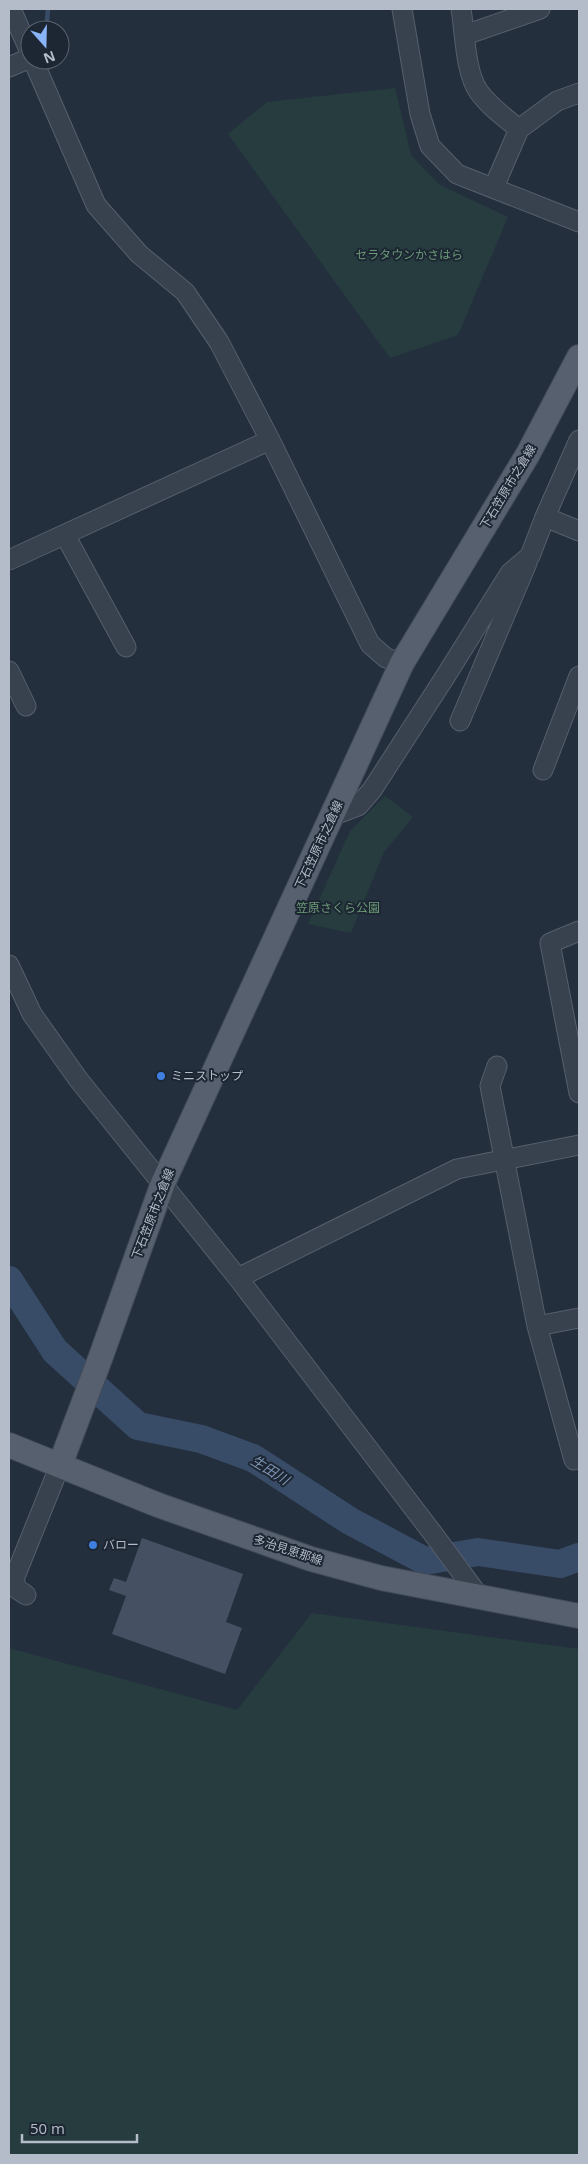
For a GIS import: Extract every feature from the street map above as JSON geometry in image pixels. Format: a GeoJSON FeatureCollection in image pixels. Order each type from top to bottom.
{"type":"FeatureCollection","features":[{"type":"Feature","properties":{"kind":"main road","name":"下石笠原市之倉線"},"geometry":{"type":"LineString","coordinates":[[60,1465],[163,1183],[402,663],[528,454],[579,357]]}},
{"type":"Feature","properties":{"kind":"main road","name":"多治見恵那線"},"geometry":{"type":"LineString","coordinates":[[9,1445],[158,1505],[311,1559],[381,1578],[478,1595],[579,1616]]}},
{"type":"Feature","properties":{"kind":"street"},"geometry":{"type":"LineString","coordinates":[[11,9],[20,29]]}},
{"type":"Feature","properties":{"kind":"street"},"geometry":{"type":"LineString","coordinates":[[402,9],[420,114],[430,146],[457,174],[579,222]]}},
{"type":"Feature","properties":{"kind":"street"},"geometry":{"type":"LineString","coordinates":[[461,9],[470,70],[478,91],[497,111],[519,129]]}},
{"type":"Feature","properties":{"kind":"street"},"geometry":{"type":"LineString","coordinates":[[465,35],[540,9]]}},
{"type":"Feature","properties":{"kind":"street"},"geometry":{"type":"LineString","coordinates":[[38,70],[96,206],[139,254],[185,292],[219,342],[270,440],[370,644],[386,658],[402,663]]}},
{"type":"Feature","properties":{"kind":"street"},"geometry":{"type":"LineString","coordinates":[[494,187],[519,129],[557,101],[579,93]]}},
{"type":"Feature","properties":{"kind":"street"},"geometry":{"type":"LineString","coordinates":[[9,560],[270,440]]}},
{"type":"Feature","properties":{"kind":"street"},"geometry":{"type":"LineString","coordinates":[[460,721],[579,440]]}},
{"type":"Feature","properties":{"kind":"street"},"geometry":{"type":"LineString","coordinates":[[545,517],[579,531]]}},
{"type":"Feature","properties":{"kind":"street"},"geometry":{"type":"LineString","coordinates":[[64,535],[126,647]]}},
{"type":"Feature","properties":{"kind":"street"},"geometry":{"type":"LineString","coordinates":[[332,816],[358,806],[372,790],[510,573],[530,556]]}},
{"type":"Feature","properties":{"kind":"street"},"geometry":{"type":"LineString","coordinates":[[9,671],[26,706]]}},
{"type":"Feature","properties":{"kind":"street"},"geometry":{"type":"LineString","coordinates":[[543,770],[579,676]]}},
{"type":"Feature","properties":{"kind":"street"},"geometry":{"type":"LineString","coordinates":[[579,931],[550,943],[579,1093]]}},
{"type":"Feature","properties":{"kind":"street"},"geometry":{"type":"LineString","coordinates":[[9,965],[32,1014],[78,1079],[238,1278],[478,1595]]}},
{"type":"Feature","properties":{"kind":"street"},"geometry":{"type":"LineString","coordinates":[[497,1066],[490,1086],[537,1326],[574,1460],[579,1458]]}},
{"type":"Feature","properties":{"kind":"street"},"geometry":{"type":"LineString","coordinates":[[238,1278],[457,1169],[579,1145]]}},
{"type":"Feature","properties":{"kind":"street"},"geometry":{"type":"LineString","coordinates":[[537,1326],[579,1318]]}},
{"type":"Feature","properties":{"kind":"street"},"geometry":{"type":"LineString","coordinates":[[26,1595],[17,1589],[14,1579],[60,1465]]}},
{"type":"Feature","properties":{"kind":"green space","name":"セラタウンかさはら"},"geometry":{"type":"Polygon","coordinates":[[[395,88],[411,155],[440,185],[508,217],[458,335],[390,358],[228,134],[267,102],[395,88]]]}},
{"type":"Feature","properties":{"kind":"green space","name":"笠原さくら公園"},"geometry":{"type":"Polygon","coordinates":[[[385,796],[413,817],[384,852],[351,933],[308,924],[350,831],[385,796]]]}},
{"type":"Feature","properties":{"kind":"green space"},"geometry":{"type":"Polygon","coordinates":[[[312,1613],[579,1649],[579,2155],[9,2155],[9,1648],[237,1710],[312,1613]]]}},
{"type":"Feature","properties":{"kind":"building"},"geometry":{"type":"Polygon","coordinates":[[[142,1538],[243,1574],[226,1622],[242,1628],[225,1674],[112,1634],[126,1596],[109,1590],[114,1578],[126,1582],[142,1538]]]}},
{"type":"Feature","properties":{"kind":"waterway"},"geometry":{"type":"LineString","coordinates":[[47,20],[48,9]]}},
{"type":"Feature","properties":{"kind":"waterway","name":"生田川"},"geometry":{"type":"LineString","coordinates":[[9,1280],[55,1351],[138,1426],[201,1439],[253,1458],[350,1521],[425,1561],[478,1552],[560,1564],[579,1557]]}},
{"type":"Feature","properties":{"kind":"place","name":"ミニストップ"},"geometry":{"type":"Point","coordinates":[161,1076]}},
{"type":"Feature","properties":{"kind":"place","name":"バロー"},"geometry":{"type":"Point","coordinates":[93,1545]}}]}
